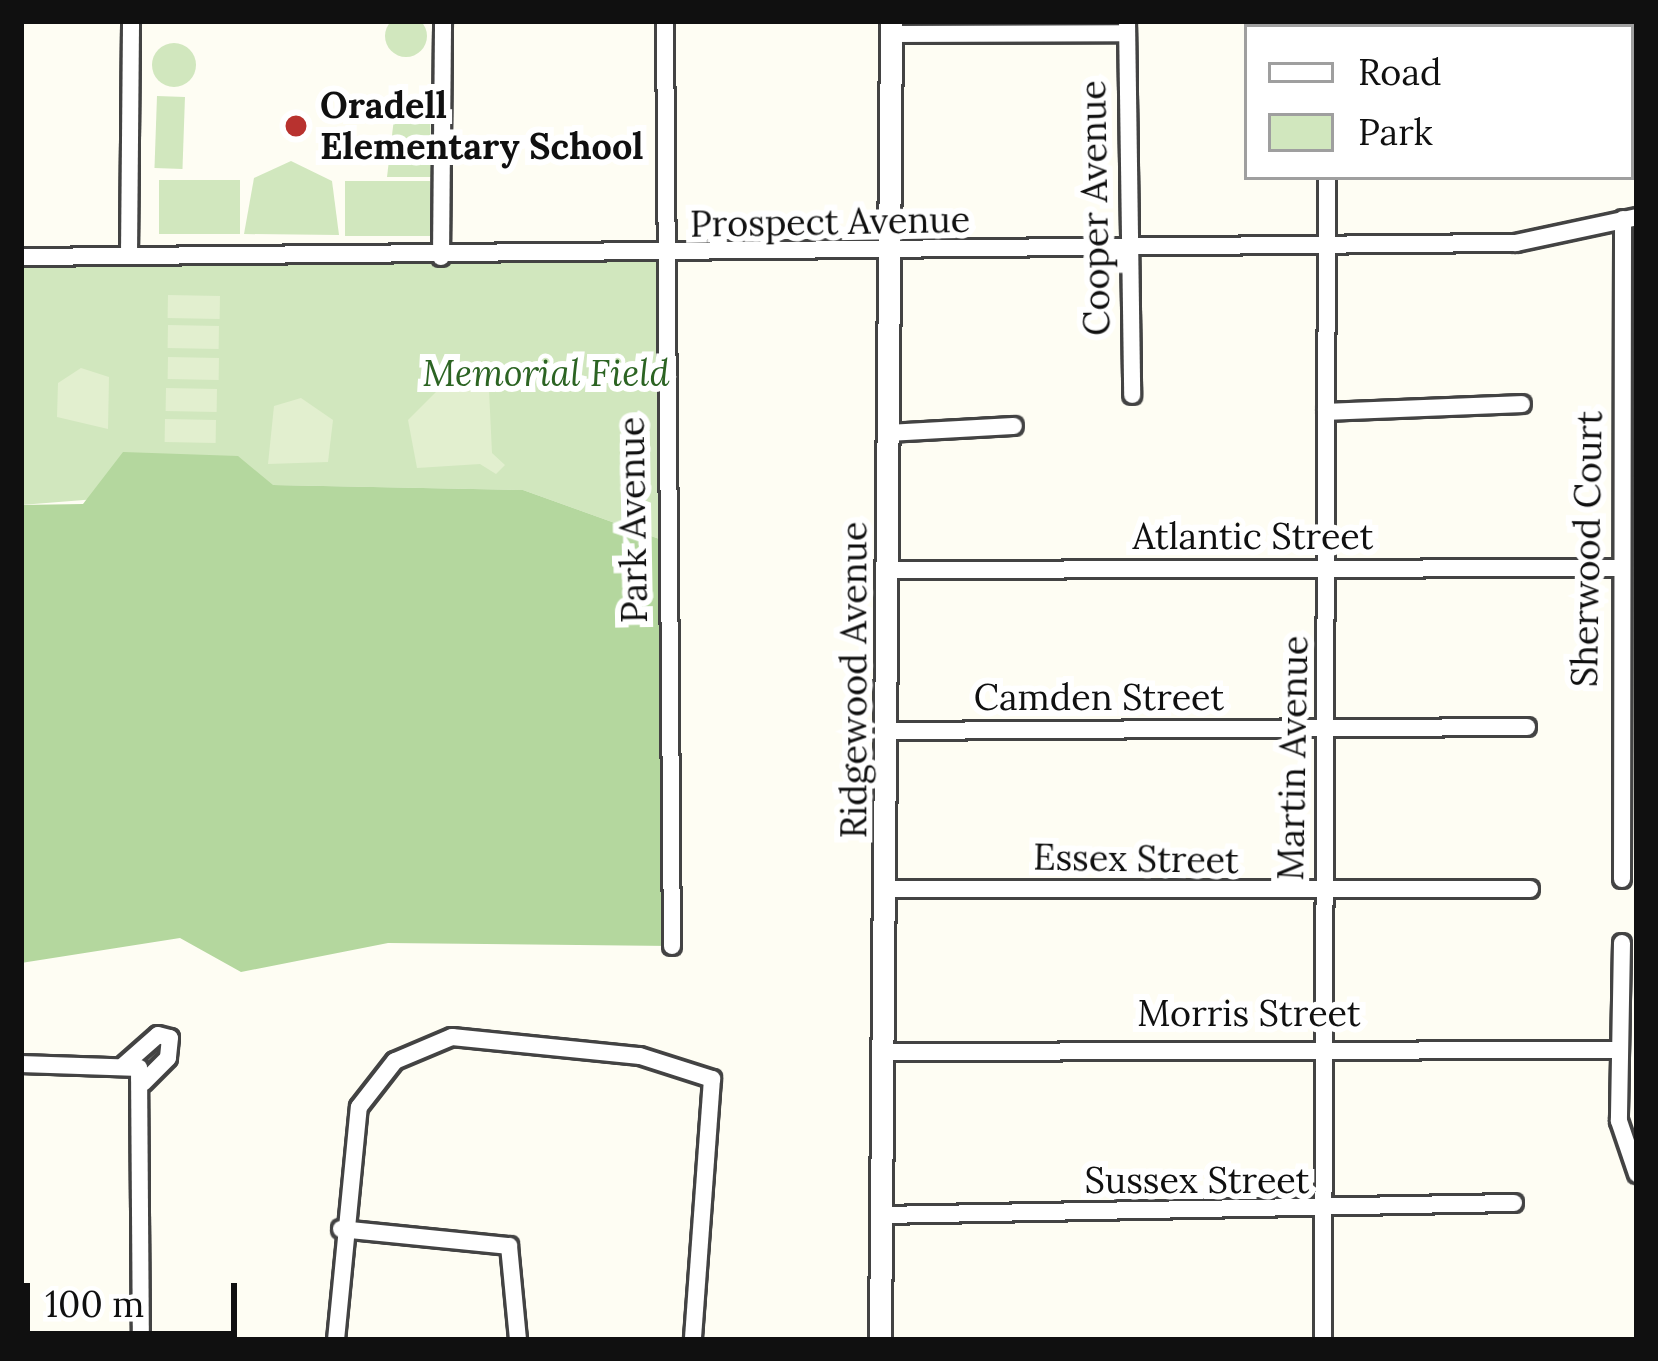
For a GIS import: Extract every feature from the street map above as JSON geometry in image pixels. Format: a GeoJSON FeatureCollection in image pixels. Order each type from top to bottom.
{"type":"FeatureCollection","features":[{"type":"Feature","properties":{"kind":"street"},"geometry":{"type":"LineString","coordinates":[[129,255],[131,21]]}},
{"type":"Feature","properties":{"kind":"street"},"geometry":{"type":"LineString","coordinates":[[441,257],[443,21]]}},
{"type":"Feature","properties":{"kind":"street","name":"Park Avenue"},"geometry":{"type":"LineString","coordinates":[[665,21],[672,946]]}},
{"type":"Feature","properties":{"kind":"street"},"geometry":{"type":"LineString","coordinates":[[1634,50],[1636,21]]}},
{"type":"Feature","properties":{"kind":"street"},"geometry":{"type":"LineString","coordinates":[[891,27],[1126,27]]}},
{"type":"Feature","properties":{"kind":"street","name":"Ridgewood Avenue"},"geometry":{"type":"LineString","coordinates":[[880,1340],[891,27]]}},
{"type":"Feature","properties":{"kind":"street","name":"Cooper Avenue"},"geometry":{"type":"LineString","coordinates":[[1126,27],[1126,250],[1132,394]]}},
{"type":"Feature","properties":{"kind":"street","name":"Martin Avenue"},"geometry":{"type":"LineString","coordinates":[[1324,1340],[1327,180]]}},
{"type":"Feature","properties":{"kind":"street","name":"Prospect Avenue"},"geometry":{"type":"LineString","coordinates":[[21,257],[890,256],[1540,242],[1630,218]]}},
{"type":"Feature","properties":{"kind":"street","name":"Sherwood Court"},"geometry":{"type":"LineString","coordinates":[[1622,879],[1619,568],[1629,537],[1630,218]]}},
{"type":"Feature","properties":{"kind":"street"},"geometry":{"type":"LineString","coordinates":[[1327,412],[1522,404]]}},
{"type":"Feature","properties":{"kind":"street"},"geometry":{"type":"LineString","coordinates":[[887,433],[1014,425]]}},
{"type":"Feature","properties":{"kind":"street","name":"Atlantic Street"},"geometry":{"type":"LineString","coordinates":[[887,570],[1619,568]]}},
{"type":"Feature","properties":{"kind":"street","name":"Camden Street"},"geometry":{"type":"LineString","coordinates":[[886,731],[1527,727]]}},
{"type":"Feature","properties":{"kind":"street","name":"Essex Street"},"geometry":{"type":"LineString","coordinates":[[886,890],[1324,895],[1530,889]]}},
{"type":"Feature","properties":{"kind":"street"},"geometry":{"type":"LineString","coordinates":[[1622,944],[1616,1050],[1622,1144],[1637,1174]]}},
{"type":"Feature","properties":{"kind":"street"},"geometry":{"type":"LineString","coordinates":[[336,1340],[352,1128],[369,1089],[413,1050],[452,1037],[640,1056],[712,1079],[693,1340]]}},
{"type":"Feature","properties":{"kind":"street","name":"Morris Street"},"geometry":{"type":"LineString","coordinates":[[883,1052],[1325,1046],[1616,1050]]}},
{"type":"Feature","properties":{"kind":"street"},"geometry":{"type":"LineString","coordinates":[[21,1064],[135,1072],[141,1340]]}},
{"type":"Feature","properties":{"kind":"street","name":"Sussex Street"},"geometry":{"type":"LineString","coordinates":[[881,1215],[1323,1214],[1514,1203]]}},
{"type":"Feature","properties":{"kind":"street"},"geometry":{"type":"LineString","coordinates":[[341,1229],[509,1246],[518,1340]]}},
{"type":"Feature","properties":{"kind":"green space"},"geometry":{"type":"Polygon","coordinates":[[[406,15],[421,21],[427,36],[421,51],[406,57],[391,51],[385,36],[391,21],[406,15]]]}},
{"type":"Feature","properties":{"kind":"green space"},"geometry":{"type":"Polygon","coordinates":[[[174,43],[190,49],[196,65],[190,81],[174,87],[158,81],[152,65],[158,49],[174,43]]]}},
{"type":"Feature","properties":{"kind":"green space"},"geometry":{"type":"Polygon","coordinates":[[[157,96],[185,97],[182,169],[154,168],[157,96]]]}},
{"type":"Feature","properties":{"kind":"green space"},"geometry":{"type":"Polygon","coordinates":[[[396,102],[430,102],[431,177],[387,177],[396,102]]]}},
{"type":"Feature","properties":{"kind":"green space"},"geometry":{"type":"Polygon","coordinates":[[[291,161],[332,181],[339,235],[244,234],[254,178],[291,161]]]}},
{"type":"Feature","properties":{"kind":"green space"},"geometry":{"type":"Polygon","coordinates":[[[159,180],[240,180],[240,234],[159,234],[159,180]]]}},
{"type":"Feature","properties":{"kind":"green space"},"geometry":{"type":"Polygon","coordinates":[[[345,181],[430,181],[430,236],[345,236],[345,181]]]}},
{"type":"Feature","properties":{"kind":"green space","name":"Memorial Field"},"geometry":{"type":"Polygon","coordinates":[[[664,256],[665,541],[523,490],[273,485],[21,505],[21,257],[664,256]]]}},
{"type":"Feature","properties":{"kind":"green space"},"geometry":{"type":"Polygon","coordinates":[[[168,295],[220,296],[220,319],[168,318],[168,295]]]}},
{"type":"Feature","properties":{"kind":"green space"},"geometry":{"type":"Polygon","coordinates":[[[168,325],[219,326],[219,349],[168,348],[168,325]]]}},
{"type":"Feature","properties":{"kind":"green space"},"geometry":{"type":"Polygon","coordinates":[[[168,357],[219,358],[219,380],[168,379],[168,357]]]}},
{"type":"Feature","properties":{"kind":"green space"},"geometry":{"type":"Polygon","coordinates":[[[81,368],[109,377],[108,429],[57,417],[58,383],[81,368]]]}},
{"type":"Feature","properties":{"kind":"green space"},"geometry":{"type":"Polygon","coordinates":[[[448,380],[489,390],[492,453],[505,465],[496,474],[480,464],[417,468],[408,420],[448,380]]]}},
{"type":"Feature","properties":{"kind":"green space"},"geometry":{"type":"Polygon","coordinates":[[[166,388],[217,389],[217,412],[166,411],[166,388]]]}},
{"type":"Feature","properties":{"kind":"green space"},"geometry":{"type":"Polygon","coordinates":[[[301,398],[333,420],[328,462],[268,464],[274,406],[301,398]]]}},
{"type":"Feature","properties":{"kind":"green space"},"geometry":{"type":"Polygon","coordinates":[[[165,419],[216,420],[216,443],[165,442],[165,419]]]}},
{"type":"Feature","properties":{"kind":"green space"},"geometry":{"type":"Polygon","coordinates":[[[123,452],[238,456],[273,485],[523,490],[665,541],[672,946],[388,943],[241,972],[180,938],[21,963],[21,505],[83,504],[123,452]]]}},
{"type":"Feature","properties":{"kind":"place","name":"Oradell Elementary School"},"geometry":{"type":"Point","coordinates":[296,126]}}]}
